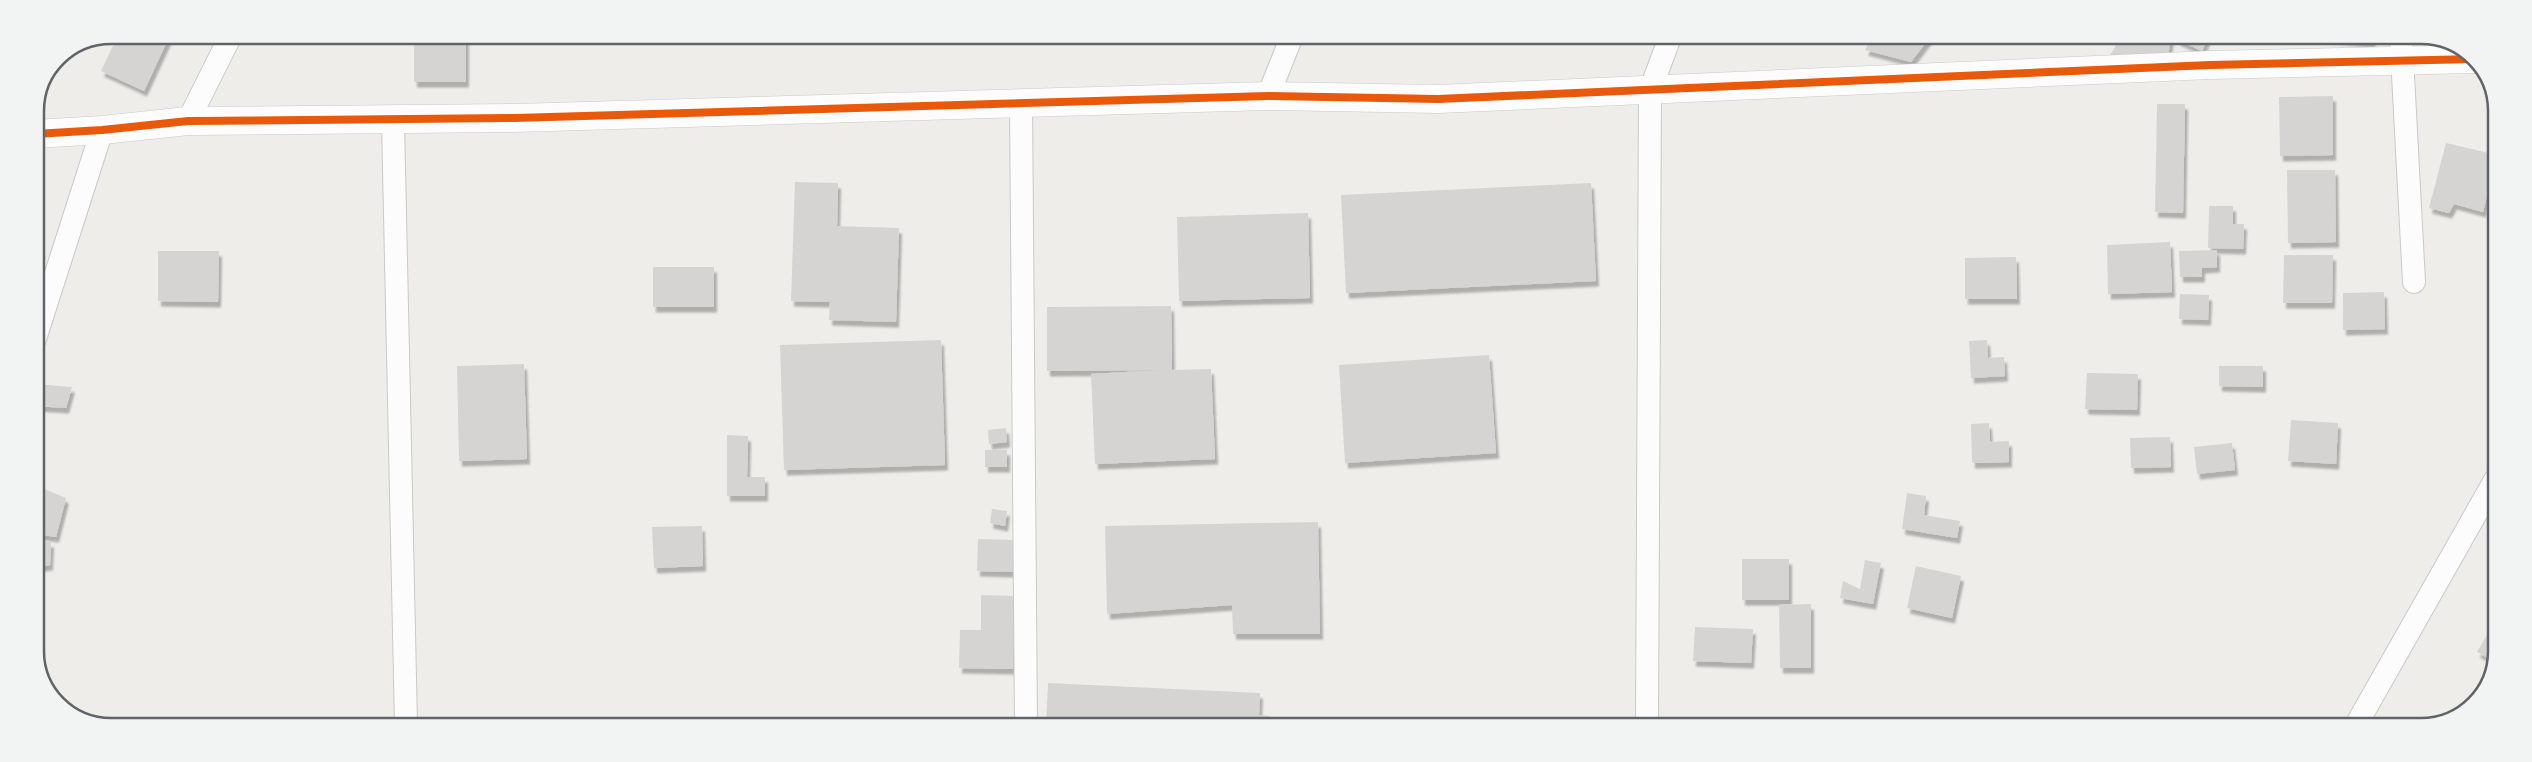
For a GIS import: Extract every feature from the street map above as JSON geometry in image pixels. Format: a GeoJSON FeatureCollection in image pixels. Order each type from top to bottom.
{"type":"FeatureCollection","features":[{"type":"Feature","properties":{"kind":"street"},"geometry":{"type":"LineString","coordinates":[[188,121],[226,44]]}},
{"type":"Feature","properties":{"kind":"street"},"geometry":{"type":"LineString","coordinates":[[1268,96],[1289,44]]}},
{"type":"Feature","properties":{"kind":"street"},"geometry":{"type":"LineString","coordinates":[[1647,718],[1650,91],[1667,44]]}},
{"type":"Feature","properties":{"kind":"street"},"geometry":{"type":"LineString","coordinates":[[2401,49],[2414,282]]}},
{"type":"Feature","properties":{"kind":"street"},"geometry":{"type":"LineString","coordinates":[[44,133],[102,130],[188,121],[393,121],[1268,96],[1438,98],[1650,91],[2200,65],[2401,49],[2460,57]]}},
{"type":"Feature","properties":{"kind":"street"},"geometry":{"type":"LineString","coordinates":[[1021,103],[1026,718]]}},
{"type":"Feature","properties":{"kind":"street"},"geometry":{"type":"LineString","coordinates":[[393,121],[406,718]]}},
{"type":"Feature","properties":{"kind":"street"},"geometry":{"type":"LineString","coordinates":[[44,311],[102,130]]}},
{"type":"Feature","properties":{"kind":"street"},"geometry":{"type":"LineString","coordinates":[[2359,718],[2488,492]]}},
{"type":"Feature","properties":{"kind":"building"},"geometry":{"type":"Polygon","coordinates":[[[114,44],[166,44],[144,91],[101,71],[114,44]]]}},
{"type":"Feature","properties":{"kind":"building"},"geometry":{"type":"Polygon","coordinates":[[[414,44],[466,44],[466,82],[414,82],[414,44]]]}},
{"type":"Feature","properties":{"kind":"building"},"geometry":{"type":"Polygon","coordinates":[[[1868,44],[1925,44],[1911,62],[1865,50],[1868,44]]]}},
{"type":"Feature","properties":{"kind":"building"},"geometry":{"type":"Polygon","coordinates":[[[2117,44],[2170,44],[2168,56],[2109,57],[2117,44]]]}},
{"type":"Feature","properties":{"kind":"building"},"geometry":{"type":"Polygon","coordinates":[[[2186,44],[2205,44],[2202,51],[2186,44]]]}},
{"type":"Feature","properties":{"kind":"building"},"geometry":{"type":"Polygon","coordinates":[[[2333,96],[2333,155],[2280,156],[2279,97],[2333,96]]]}},
{"type":"Feature","properties":{"kind":"building"},"geometry":{"type":"Polygon","coordinates":[[[2157,104],[2185,104],[2183,213],[2155,212],[2157,104]]]}},
{"type":"Feature","properties":{"kind":"building"},"geometry":{"type":"Polygon","coordinates":[[[2446,143],[2488,153],[2488,192],[2483,212],[2454,204],[2449,213],[2429,208],[2446,143]]]}},
{"type":"Feature","properties":{"kind":"building"},"geometry":{"type":"Polygon","coordinates":[[[2287,170],[2335,170],[2336,242],[2288,243],[2287,170]]]}},
{"type":"Feature","properties":{"kind":"building"},"geometry":{"type":"Polygon","coordinates":[[[795,182],[838,183],[837,226],[899,228],[896,322],[829,320],[830,302],[791,301],[795,182]]]}},
{"type":"Feature","properties":{"kind":"building"},"geometry":{"type":"Polygon","coordinates":[[[1591,183],[1596,281],[1346,293],[1341,195],[1591,183]]]}},
{"type":"Feature","properties":{"kind":"building"},"geometry":{"type":"Polygon","coordinates":[[[2209,206],[2233,206],[2233,224],[2244,224],[2243,249],[2208,248],[2209,206]]]}},
{"type":"Feature","properties":{"kind":"building"},"geometry":{"type":"Polygon","coordinates":[[[1308,213],[1310,298],[1179,301],[1177,217],[1308,213]]]}},
{"type":"Feature","properties":{"kind":"building"},"geometry":{"type":"Polygon","coordinates":[[[2170,242],[2172,292],[2108,294],[2107,245],[2170,242]]]}},
{"type":"Feature","properties":{"kind":"building"},"geometry":{"type":"Polygon","coordinates":[[[2217,250],[2217,267],[2202,268],[2202,277],[2180,277],[2179,251],[2217,250]]]}},
{"type":"Feature","properties":{"kind":"building"},"geometry":{"type":"Polygon","coordinates":[[[158,251],[219,251],[218,302],[158,301],[158,251]]]}},
{"type":"Feature","properties":{"kind":"building"},"geometry":{"type":"Polygon","coordinates":[[[2284,255],[2333,255],[2332,303],[2283,303],[2284,255]]]}},
{"type":"Feature","properties":{"kind":"building"},"geometry":{"type":"Polygon","coordinates":[[[2016,257],[2017,299],[1965,299],[1965,258],[2016,257]]]}},
{"type":"Feature","properties":{"kind":"building"},"geometry":{"type":"Polygon","coordinates":[[[653,267],[714,267],[714,307],[653,307],[653,267]]]}},
{"type":"Feature","properties":{"kind":"building"},"geometry":{"type":"Polygon","coordinates":[[[2384,292],[2385,329],[2343,330],[2343,293],[2384,292]]]}},
{"type":"Feature","properties":{"kind":"building"},"geometry":{"type":"Polygon","coordinates":[[[2180,294],[2209,295],[2208,320],[2179,319],[2180,294]]]}},
{"type":"Feature","properties":{"kind":"building"},"geometry":{"type":"Polygon","coordinates":[[[1171,306],[1172,370],[1211,369],[1215,459],[1095,464],[1091,374],[1161,370],[1047,371],[1047,307],[1171,306]]]}},
{"type":"Feature","properties":{"kind":"building"},"geometry":{"type":"Polygon","coordinates":[[[941,340],[945,465],[784,470],[780,345],[941,340]]]}},
{"type":"Feature","properties":{"kind":"building"},"geometry":{"type":"Polygon","coordinates":[[[1987,340],[1988,358],[2004,357],[2005,376],[1971,378],[1969,341],[1987,340]]]}},
{"type":"Feature","properties":{"kind":"building"},"geometry":{"type":"Polygon","coordinates":[[[1489,355],[1496,453],[1345,463],[1339,365],[1489,355]]]}},
{"type":"Feature","properties":{"kind":"building"},"geometry":{"type":"Polygon","coordinates":[[[524,364],[527,459],[459,461],[457,366],[524,364]]]}},
{"type":"Feature","properties":{"kind":"building"},"geometry":{"type":"Polygon","coordinates":[[[2219,366],[2263,366],[2263,387],[2219,386],[2219,366]]]}},
{"type":"Feature","properties":{"kind":"building"},"geometry":{"type":"Polygon","coordinates":[[[2087,373],[2138,374],[2137,410],[2085,409],[2087,373]]]}},
{"type":"Feature","properties":{"kind":"building"},"geometry":{"type":"Polygon","coordinates":[[[44,385],[72,387],[66,408],[44,407],[44,385]]]}},
{"type":"Feature","properties":{"kind":"building"},"geometry":{"type":"Polygon","coordinates":[[[2291,420],[2338,423],[2336,464],[2288,461],[2291,420]]]}},
{"type":"Feature","properties":{"kind":"building"},"geometry":{"type":"Polygon","coordinates":[[[1989,423],[1990,442],[2009,441],[2009,462],[1972,463],[1971,424],[1989,423]]]}},
{"type":"Feature","properties":{"kind":"building"},"geometry":{"type":"Polygon","coordinates":[[[1006,428],[1007,442],[989,444],[988,430],[1006,428]]]}},
{"type":"Feature","properties":{"kind":"building"},"geometry":{"type":"Polygon","coordinates":[[[727,435],[748,436],[747,477],[765,477],[765,496],[727,496],[727,435]]]}},
{"type":"Feature","properties":{"kind":"building"},"geometry":{"type":"Polygon","coordinates":[[[2170,437],[2171,467],[2131,468],[2130,438],[2170,437]]]}},
{"type":"Feature","properties":{"kind":"building"},"geometry":{"type":"Polygon","coordinates":[[[2232,443],[2235,470],[2197,474],[2194,447],[2232,443]]]}},
{"type":"Feature","properties":{"kind":"building"},"geometry":{"type":"Polygon","coordinates":[[[985,450],[1007,450],[1007,467],[985,467],[985,450]]]}},
{"type":"Feature","properties":{"kind":"building"},"geometry":{"type":"Polygon","coordinates":[[[44,489],[66,498],[56,537],[44,535],[44,489]]]}},
{"type":"Feature","properties":{"kind":"building"},"geometry":{"type":"Polygon","coordinates":[[[1907,493],[1926,496],[1924,515],[1960,521],[1957,538],[1902,529],[1907,493]]]}},
{"type":"Feature","properties":{"kind":"building"},"geometry":{"type":"Polygon","coordinates":[[[992,509],[1007,511],[1005,526],[990,523],[992,509]]]}},
{"type":"Feature","properties":{"kind":"building"},"geometry":{"type":"Polygon","coordinates":[[[1318,522],[1320,634],[1233,634],[1232,605],[1107,614],[1105,526],[1318,522]]]}},
{"type":"Feature","properties":{"kind":"building"},"geometry":{"type":"Polygon","coordinates":[[[702,526],[703,566],[654,568],[652,527],[702,526]]]}},
{"type":"Feature","properties":{"kind":"building"},"geometry":{"type":"Polygon","coordinates":[[[978,539],[1015,540],[1014,572],[977,571],[978,539]]]}},
{"type":"Feature","properties":{"kind":"building"},"geometry":{"type":"Polygon","coordinates":[[[44,542],[51,542],[50,565],[44,566],[44,542]]]}},
{"type":"Feature","properties":{"kind":"building"},"geometry":{"type":"Polygon","coordinates":[[[1742,559],[1789,559],[1789,600],[1742,600],[1742,559]]]}},
{"type":"Feature","properties":{"kind":"building"},"geometry":{"type":"Polygon","coordinates":[[[1865,560],[1881,563],[1873,604],[1840,598],[1843,581],[1860,589],[1865,560]]]}},
{"type":"Feature","properties":{"kind":"building"},"geometry":{"type":"Polygon","coordinates":[[[1916,566],[1961,576],[1952,618],[1907,608],[1916,566]]]}},
{"type":"Feature","properties":{"kind":"building"},"geometry":{"type":"Polygon","coordinates":[[[981,595],[1014,596],[1013,669],[959,668],[960,630],[981,630],[981,595]]]}},
{"type":"Feature","properties":{"kind":"building"},"geometry":{"type":"Polygon","coordinates":[[[1811,604],[1811,668],[1780,668],[1779,605],[1811,604]]]}},
{"type":"Feature","properties":{"kind":"building"},"geometry":{"type":"Polygon","coordinates":[[[1695,627],[1753,629],[1751,663],[1693,661],[1695,627]]]}},
{"type":"Feature","properties":{"kind":"building"},"geometry":{"type":"Polygon","coordinates":[[[2488,633],[2488,658],[2477,652],[2488,633]]]}},
{"type":"Feature","properties":{"kind":"building"},"geometry":{"type":"Polygon","coordinates":[[[1048,683],[1260,693],[1259,715],[1270,716],[1270,718],[1046,718],[1048,683]]]}},
{"type":"Feature","properties":{"kind":"cycle path"},"geometry":{"type":"LineString","coordinates":[[44,133],[102,130],[188,121],[515,118],[1268,96],[1438,99],[2210,65],[2463,59]]}}]}
